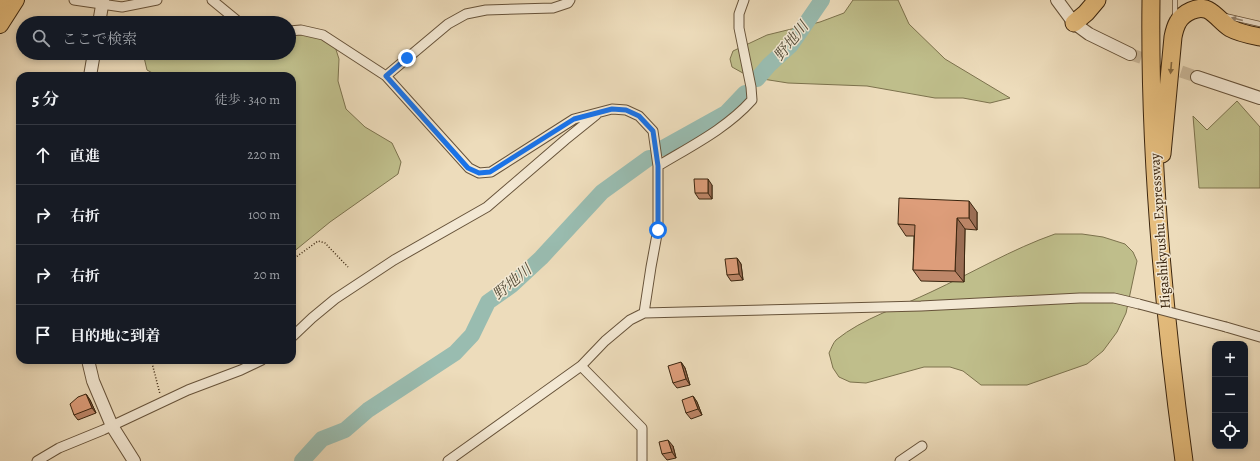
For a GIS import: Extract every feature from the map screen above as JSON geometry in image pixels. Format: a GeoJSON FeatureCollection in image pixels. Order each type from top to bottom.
{"type":"FeatureCollection","features":[{"type":"Feature","properties":{"kind":"highway"},"geometry":{"type":"LineString","coordinates":[[0,25],[16,0]]}},
{"type":"Feature","properties":{"kind":"highway"},"geometry":{"type":"LineString","coordinates":[[1074,23],[1086,13],[1097,0]]}},
{"type":"Feature","properties":{"kind":"highway"},"geometry":{"type":"LineString","coordinates":[[1139,0],[1146,94],[1153,144]]}},
{"type":"Feature","properties":{"kind":"highway","name":"Higashikyushu Expressway"},"geometry":{"type":"LineString","coordinates":[[1151,0],[1153,144],[1159,234],[1175,394],[1184,461]]}},
{"type":"Feature","properties":{"kind":"highway"},"geometry":{"type":"LineString","coordinates":[[1165,302],[1165,239],[1160,179],[1175,29],[1182,17],[1205,9],[1238,32],[1260,37]]}},
{"type":"Feature","properties":{"kind":"street"},"geometry":{"type":"LineString","coordinates":[[74,0],[102,2],[122,7],[157,0]]}},
{"type":"Feature","properties":{"kind":"street"},"geometry":{"type":"LineString","coordinates":[[212,0],[231,16]]}},
{"type":"Feature","properties":{"kind":"street"},"geometry":{"type":"LineString","coordinates":[[386,76],[448,24],[466,14],[486,10],[553,8],[570,0]]}},
{"type":"Feature","properties":{"kind":"street"},"geometry":{"type":"LineString","coordinates":[[658,166],[721,128],[740,113],[752,100],[751,87],[739,28],[739,14],[744,0]]}},
{"type":"Feature","properties":{"kind":"street"},"geometry":{"type":"LineString","coordinates":[[1057,0],[1074,23],[1089,34],[1130,54]]}},
{"type":"Feature","properties":{"kind":"street"},"geometry":{"type":"LineString","coordinates":[[100,16],[102,2]]}},
{"type":"Feature","properties":{"kind":"street"},"geometry":{"type":"LineString","coordinates":[[296,30],[323,35],[386,76],[468,168],[479,173],[490,172],[574,119],[612,109],[626,110],[639,116],[653,131],[658,166],[658,230],[644,313]]}},
{"type":"Feature","properties":{"kind":"street"},"geometry":{"type":"LineString","coordinates":[[91,72],[93,60]]}},
{"type":"Feature","properties":{"kind":"street"},"geometry":{"type":"LineString","coordinates":[[1197,76],[1257,95]]}},
{"type":"Feature","properties":{"kind":"street"},"geometry":{"type":"LineString","coordinates":[[296,333],[335,299],[394,260],[487,207],[564,140],[598,113]]}},
{"type":"Feature","properties":{"kind":"street"},"geometry":{"type":"LineString","coordinates":[[448,461],[580,366],[605,341],[630,320],[644,313],[921,306],[1080,298],[1114,298],[1260,337]]}},
{"type":"Feature","properties":{"kind":"street"},"geometry":{"type":"LineString","coordinates":[[89,364],[93,381],[112,426],[134,461]]}},
{"type":"Feature","properties":{"kind":"street"},"geometry":{"type":"LineString","coordinates":[[37,461],[59,448],[112,426],[188,390],[254,364]]}},
{"type":"Feature","properties":{"kind":"street"},"geometry":{"type":"LineString","coordinates":[[580,366],[642,428],[642,461]]}},
{"type":"Feature","properties":{"kind":"street"},"geometry":{"type":"LineString","coordinates":[[900,461],[922,446]]}},
{"type":"Feature","properties":{"kind":"lane"},"geometry":{"type":"LineString","coordinates":[[1175,0],[1175,29]]}},
{"type":"Feature","properties":{"kind":"lane"},"geometry":{"type":"LineString","coordinates":[[1205,9],[1260,24]]}},
{"type":"Feature","properties":{"kind":"path"},"geometry":{"type":"LineString","coordinates":[[296,257],[318,241],[326,243],[348,267]]}},
{"type":"Feature","properties":{"kind":"path"},"geometry":{"type":"LineString","coordinates":[[152,364],[162,402]]}},
{"type":"Feature","properties":{"kind":"shaded area"},"geometry":{"type":"Polygon","coordinates":[[[853,0],[898,0],[909,24],[945,59],[1010,98],[990,103],[963,98],[935,98],[867,86],[788,83],[750,77],[732,67],[730,59],[733,51],[767,35],[820,22],[844,13],[853,0]]]}},
{"type":"Feature","properties":{"kind":"shaded area"},"geometry":{"type":"Polygon","coordinates":[[[296,29],[332,37],[339,59],[338,81],[346,109],[365,127],[392,143],[401,162],[398,174],[330,222],[296,250],[296,72],[151,72],[147,70],[145,60],[296,60],[296,29]]]}},
{"type":"Feature","properties":{"kind":"shaded area"},"geometry":{"type":"Polygon","coordinates":[[[1237,101],[1260,127],[1260,188],[1199,188],[1193,116],[1207,130],[1237,101]]]}},
{"type":"Feature","properties":{"kind":"shaded area"},"geometry":{"type":"Polygon","coordinates":[[[1055,234],[1082,234],[1103,237],[1125,244],[1133,252],[1137,261],[1126,313],[1117,332],[1103,351],[1087,364],[1027,385],[981,385],[963,371],[950,367],[924,367],[866,383],[850,382],[839,377],[833,368],[829,353],[834,343],[858,325],[931,292],[1023,247],[1055,234]]]}},
{"type":"Feature","properties":{"kind":"building"},"geometry":{"type":"Polygon","coordinates":[[[694,179],[708,179],[708,193],[695,193],[694,179]]]}},
{"type":"Feature","properties":{"kind":"building"},"geometry":{"type":"Polygon","coordinates":[[[899,198],[969,201],[969,218],[957,218],[955,271],[913,270],[915,225],[898,224],[899,198]]]}},
{"type":"Feature","properties":{"kind":"building"},"geometry":{"type":"Polygon","coordinates":[[[737,258],[739,274],[727,275],[725,259],[737,258]]]}},
{"type":"Feature","properties":{"kind":"building"},"geometry":{"type":"Polygon","coordinates":[[[681,362],[686,379],[673,383],[668,366],[681,362]]]}},
{"type":"Feature","properties":{"kind":"building"},"geometry":{"type":"Polygon","coordinates":[[[86,394],[92,408],[74,415],[70,404],[78,397],[86,394]]]}},
{"type":"Feature","properties":{"kind":"building"},"geometry":{"type":"Polygon","coordinates":[[[693,396],[698,409],[686,413],[682,400],[693,396]]]}},
{"type":"Feature","properties":{"kind":"building"},"geometry":{"type":"Polygon","coordinates":[[[668,440],[672,452],[662,454],[659,442],[668,440]]]}},
{"type":"Feature","properties":{"kind":"waterway","name":"野地川"},"geometry":{"type":"LineString","coordinates":[[757,79],[769,65],[791,45],[822,0]]}},
{"type":"Feature","properties":{"kind":"waterway","name":"野地川"},"geometry":{"type":"LineString","coordinates":[[663,148],[726,113],[745,93]]}},
{"type":"Feature","properties":{"kind":"waterway","name":"野地川"},"geometry":{"type":"LineString","coordinates":[[302,461],[322,439],[345,430],[368,410],[455,353],[472,335],[488,302],[512,285],[541,258],[602,192],[649,158]]}},
{"type":"Feature","properties":{"kind":"tunnel"},"geometry":{"type":"LineString","coordinates":[[1130,54],[1197,77]]}},
{"type":"Feature","properties":{"kind":"route"},"geometry":{"type":"LineString","coordinates":[[407,58],[386,76],[468,168],[479,173],[490,172],[574,119],[612,109],[626,110],[639,116],[653,131],[658,166],[658,230]]}}]}
